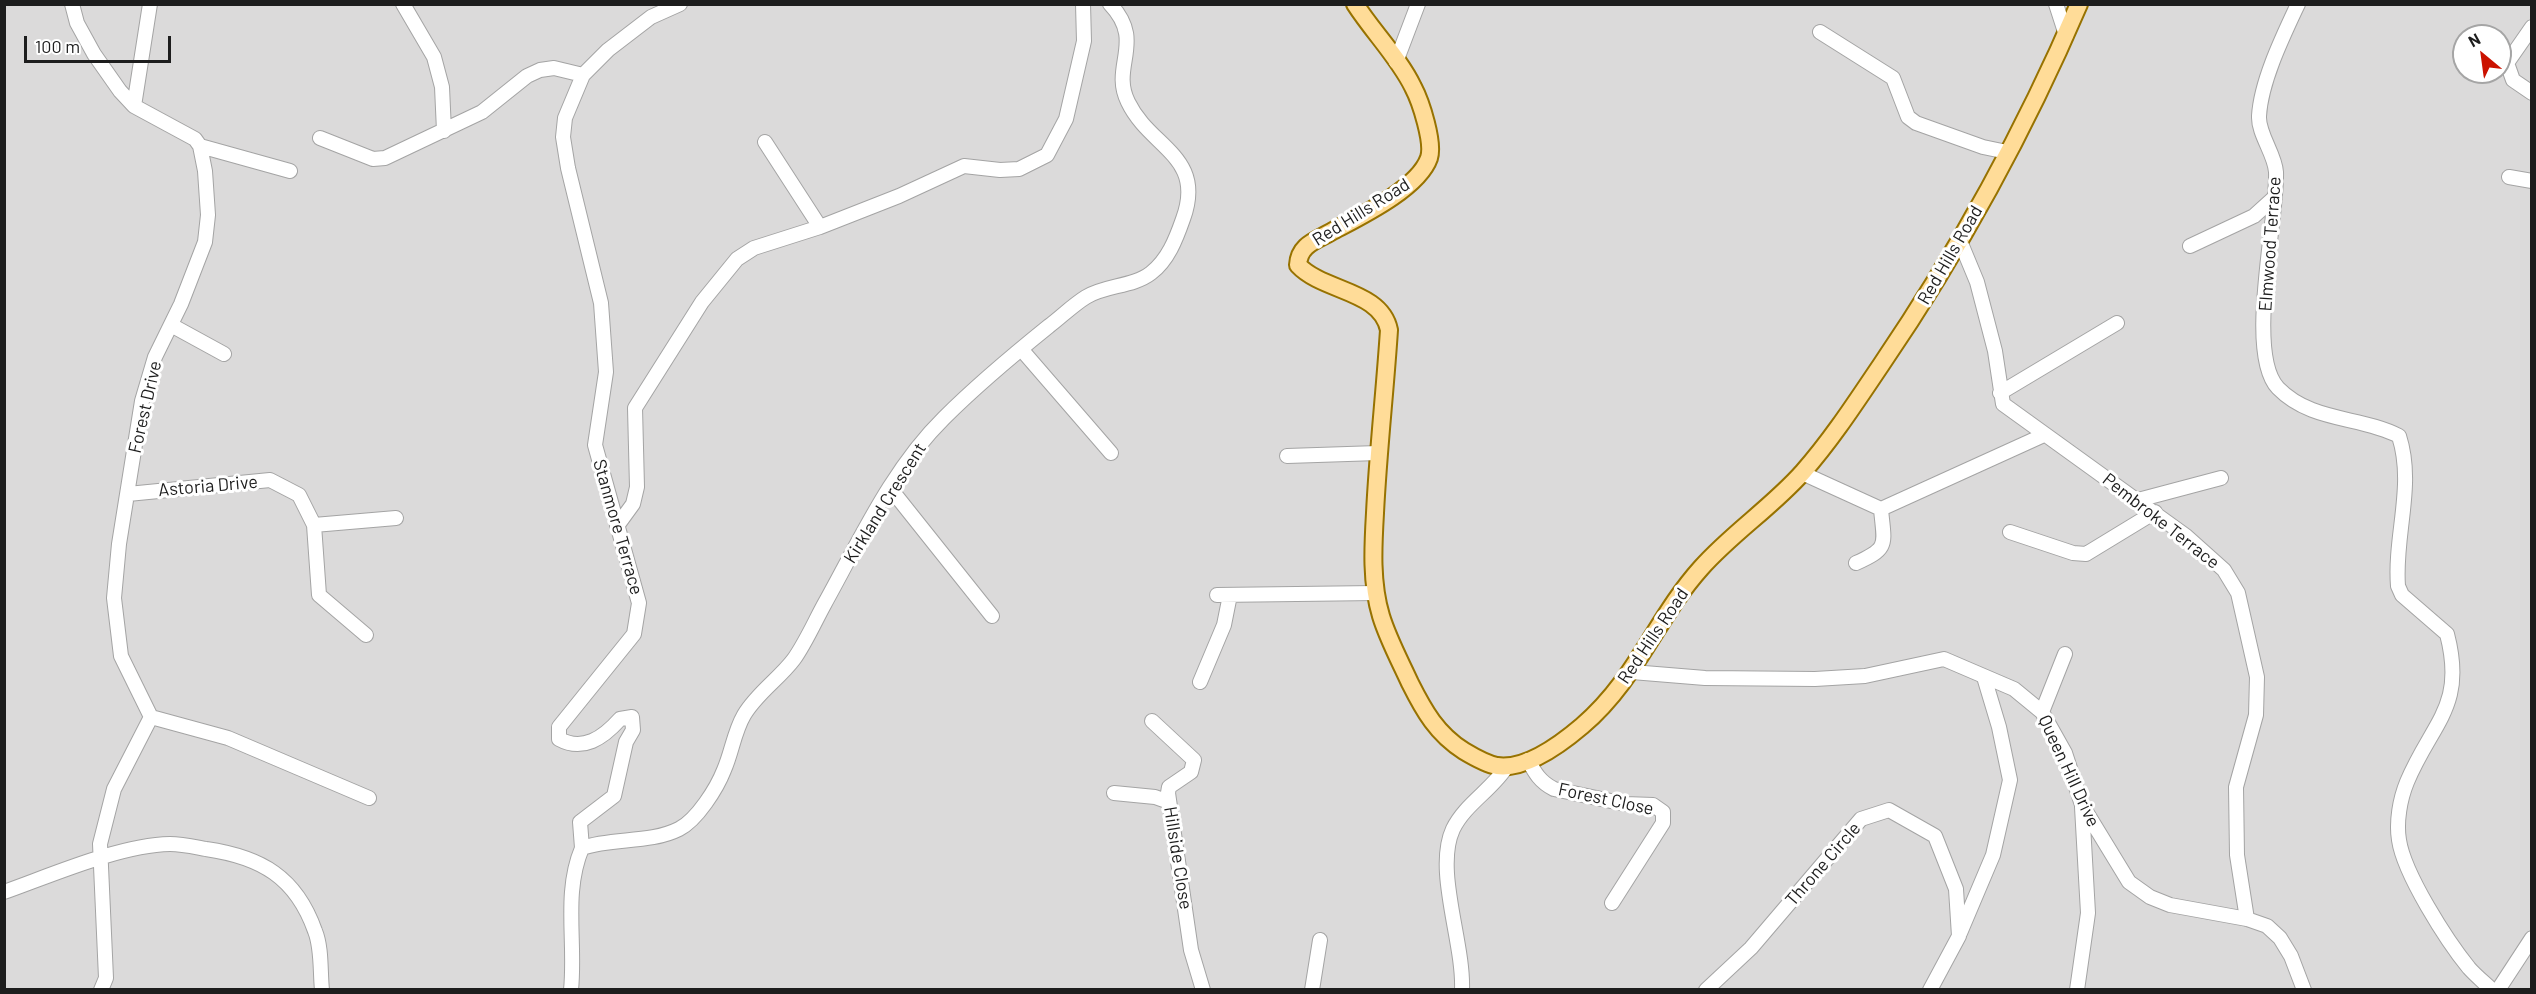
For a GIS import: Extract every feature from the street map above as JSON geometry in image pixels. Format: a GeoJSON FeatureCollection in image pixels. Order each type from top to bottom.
{"type":"FeatureCollection","features":[{"type":"Feature","properties":{"kind":"main road","name":"Red Hills Road"},"geometry":{"type":"LineString","coordinates":[[1355,4],[1414,88],[1429,137],[1429,158],[1420,174],[1407,186],[1353,220],[1307,245],[1299,254],[1298,265],[1307,275],[1351,293],[1381,310],[1386,319],[1389,330],[1385,395],[1378,453],[1373,559],[1381,616],[1393,647],[1433,725],[1453,743],[1475,757],[1496,766],[1507,766],[1528,760],[1554,746],[1582,726],[1632,672],[1680,595],[1702,567],[1773,504],[1834,435],[1917,313],[1960,241],[2007,152],[2079,4]]}},
{"type":"Feature","properties":{"kind":"street"},"geometry":{"type":"LineString","coordinates":[[72,4],[77,23],[94,54],[134,106],[189,134],[201,146],[290,171]]}},
{"type":"Feature","properties":{"kind":"street"},"geometry":{"type":"LineString","coordinates":[[134,106],[150,4]]}},
{"type":"Feature","properties":{"kind":"street"},"geometry":{"type":"LineString","coordinates":[[403,4],[434,57],[442,87],[444,131]]}},
{"type":"Feature","properties":{"kind":"street","name":"Stanmore Terrace"},"geometry":{"type":"LineString","coordinates":[[582,848],[580,822],[614,796],[626,742],[633,730],[632,717],[620,719],[605,735],[584,744],[570,745],[559,739],[559,727],[634,634],[639,603],[595,445],[606,372],[601,303],[568,168],[563,137],[565,118],[583,75],[608,50],[651,17],[680,4]]}},
{"type":"Feature","properties":{"kind":"street"},"geometry":{"type":"LineString","coordinates":[[617,526],[633,504],[637,487],[635,408],[702,302],[737,259],[754,248],[820,227],[899,196],[963,166],[1000,170],[1019,169],[1047,155],[1066,119],[1069,108],[1084,41],[1083,4]]}},
{"type":"Feature","properties":{"kind":"street","name":"Kirkland Crescent"},"geometry":{"type":"LineString","coordinates":[[582,848],[594,844],[660,835],[681,829],[693,818],[724,771],[743,716],[760,692],[793,660],[890,488],[922,442],[944,418],[1021,349],[1087,296],[1149,275],[1164,260],[1176,239],[1190,196],[1185,171],[1172,151],[1137,117],[1126,100],[1122,80],[1128,43],[1125,26],[1110,4]]}},
{"type":"Feature","properties":{"kind":"street"},"geometry":{"type":"LineString","coordinates":[[1396,62],[1418,4]]}},
{"type":"Feature","properties":{"kind":"street"},"geometry":{"type":"LineString","coordinates":[[2056,4],[2066,34]]}},
{"type":"Feature","properties":{"kind":"street","name":"Elmwood Terrace"},"geometry":{"type":"LineString","coordinates":[[2298,4],[2268,78],[2258,118],[2276,170],[2275,197],[2264,285],[2266,359],[2276,386],[2291,398],[2318,413],[2399,436],[2405,455],[2406,483],[2398,586],[2402,595],[2447,634],[2454,676],[2451,694],[2440,720],[2407,783],[2400,812],[2399,842],[2413,877],[2446,937],[2470,970],[2492,990]]}},
{"type":"Feature","properties":{"kind":"street"},"geometry":{"type":"LineString","coordinates":[[2532,27],[2507,63],[2513,80],[2532,93]]}},
{"type":"Feature","properties":{"kind":"street"},"geometry":{"type":"LineString","coordinates":[[1820,32],[1893,78],[1908,117],[1916,123],[1983,147],[2007,152]]}},
{"type":"Feature","properties":{"kind":"street"},"geometry":{"type":"LineString","coordinates":[[320,138],[373,159],[385,158],[482,112],[527,76],[540,70],[554,68],[583,75]]}},
{"type":"Feature","properties":{"kind":"street"},"geometry":{"type":"LineString","coordinates":[[765,142],[820,227]]}},
{"type":"Feature","properties":{"kind":"street","name":"Forest Drive"},"geometry":{"type":"LineString","coordinates":[[151,717],[121,656],[114,598],[118,544],[142,401],[155,357],[200,260],[205,242],[208,215],[201,146]]}},
{"type":"Feature","properties":{"kind":"street"},"geometry":{"type":"LineString","coordinates":[[2509,177],[2532,181]]}},
{"type":"Feature","properties":{"kind":"street"},"geometry":{"type":"LineString","coordinates":[[2190,246],[2254,216],[2275,197]]}},
{"type":"Feature","properties":{"kind":"street"},"geometry":{"type":"LineString","coordinates":[[1960,241],[1977,282],[1995,351],[2000,393],[2117,323]]}},
{"type":"Feature","properties":{"kind":"street"},"geometry":{"type":"LineString","coordinates":[[171,326],[224,354]]}},
{"type":"Feature","properties":{"kind":"street"},"geometry":{"type":"LineString","coordinates":[[1021,349],[1111,453]]}},
{"type":"Feature","properties":{"kind":"street","name":"Pembroke Terrace"},"geometry":{"type":"LineString","coordinates":[[2000,393],[2003,404],[2155,512],[2224,570],[2238,593],[2257,677],[2256,715],[2236,787],[2237,855],[2247,919]]}},
{"type":"Feature","properties":{"kind":"street"},"geometry":{"type":"LineString","coordinates":[[1802,473],[1881,509],[2044,435]]}},
{"type":"Feature","properties":{"kind":"street"},"geometry":{"type":"LineString","coordinates":[[1287,456],[1378,453]]}},
{"type":"Feature","properties":{"kind":"street"},"geometry":{"type":"LineString","coordinates":[[2138,500],[2221,478]]}},
{"type":"Feature","properties":{"kind":"street","name":"Astoria Drive"},"geometry":{"type":"LineString","coordinates":[[128,494],[270,480],[299,495],[314,525],[319,595],[366,635]]}},
{"type":"Feature","properties":{"kind":"street"},"geometry":{"type":"LineString","coordinates":[[890,488],[992,616]]}},
{"type":"Feature","properties":{"kind":"street"},"geometry":{"type":"LineString","coordinates":[[1856,563],[1878,554],[1881,548],[1884,538],[1881,509]]}},
{"type":"Feature","properties":{"kind":"street"},"geometry":{"type":"LineString","coordinates":[[2010,532],[2073,553],[2086,554],[2155,512]]}},
{"type":"Feature","properties":{"kind":"street"},"geometry":{"type":"LineString","coordinates":[[314,525],[396,518]]}},
{"type":"Feature","properties":{"kind":"street"},"geometry":{"type":"LineString","coordinates":[[1200,682],[1224,625],[1223,595],[1376,593]]}},
{"type":"Feature","properties":{"kind":"street"},"geometry":{"type":"LineString","coordinates":[[2042,712],[2065,654]]}},
{"type":"Feature","properties":{"kind":"street","name":"Queen Hill Drive"},"geometry":{"type":"LineString","coordinates":[[1632,672],[1705,678],[1815,679],[1865,676],[1944,659],[2014,689],[2042,712],[2065,753],[2082,805],[2129,882],[2150,897],[2170,905],[2247,919],[2266,926],[2280,938],[2291,956],[2304,990]]}},
{"type":"Feature","properties":{"kind":"street"},"geometry":{"type":"LineString","coordinates":[[1930,990],[1959,936],[1993,855],[2010,780],[2000,726],[1984,677]]}},
{"type":"Feature","properties":{"kind":"street"},"geometry":{"type":"LineString","coordinates":[[101,990],[106,978],[100,844],[114,789],[151,717],[228,738],[369,798]]}},
{"type":"Feature","properties":{"kind":"street","name":"Hillside Close"},"geometry":{"type":"LineString","coordinates":[[1152,721],[1194,760],[1191,772],[1169,786],[1169,802],[1191,950],[1203,990]]}},
{"type":"Feature","properties":{"kind":"street","name":"Forest Close"},"geometry":{"type":"LineString","coordinates":[[1528,760],[1536,776],[1544,784],[1554,789],[1625,804],[1653,805],[1663,812],[1663,823],[1612,903]]}},
{"type":"Feature","properties":{"kind":"street"},"geometry":{"type":"LineString","coordinates":[[1462,990],[1459,937],[1446,863],[1448,842],[1460,817],[1500,777],[1507,766]]}},
{"type":"Feature","properties":{"kind":"street"},"geometry":{"type":"LineString","coordinates":[[1114,793],[1155,797],[1169,802]]}},
{"type":"Feature","properties":{"kind":"street"},"geometry":{"type":"LineString","coordinates":[[2077,990],[2088,914],[2082,805]]}},
{"type":"Feature","properties":{"kind":"street","name":"Throne Circle"},"geometry":{"type":"LineString","coordinates":[[1706,990],[1751,948],[1861,819],[1889,810],[1935,836],[1956,889],[1959,936]]}},
{"type":"Feature","properties":{"kind":"street"},"geometry":{"type":"LineString","coordinates":[[4,892],[102,859],[171,844],[219,851],[258,861],[280,875],[298,896],[308,914],[316,933],[322,990]]}},
{"type":"Feature","properties":{"kind":"street"},"geometry":{"type":"LineString","coordinates":[[571,990],[571,899],[574,867],[582,848]]}},
{"type":"Feature","properties":{"kind":"street"},"geometry":{"type":"LineString","coordinates":[[2498,990],[2532,938]]}},
{"type":"Feature","properties":{"kind":"street"},"geometry":{"type":"LineString","coordinates":[[1312,990],[1320,940]]}},
{"type":"Feature","properties":{"kind":"shaded area"},"geometry":{"type":"Polygon","coordinates":[[[5,5],[2531,5],[2531,989],[5,989],[5,5]]]}}]}
